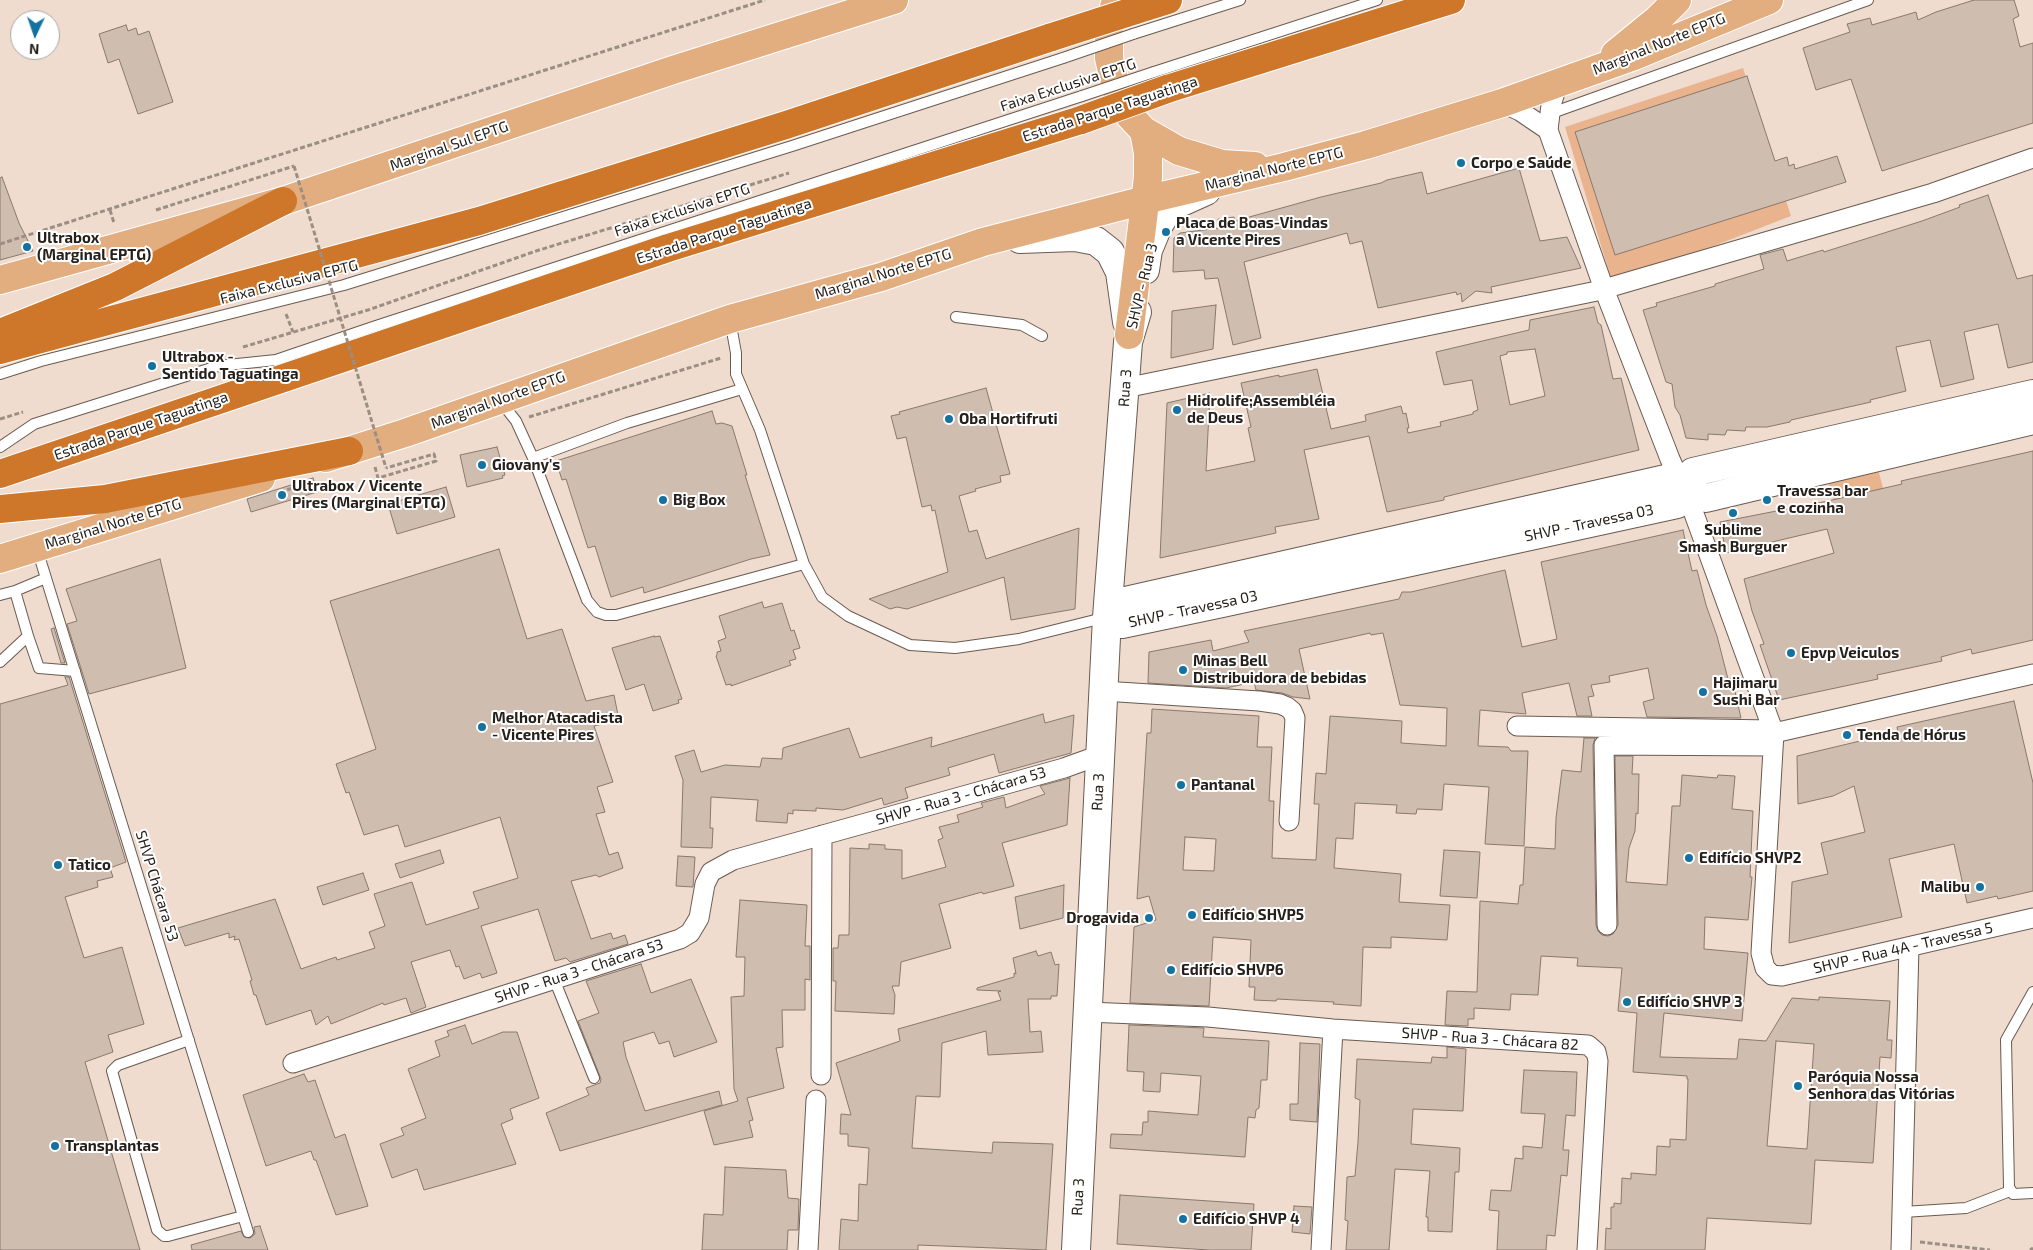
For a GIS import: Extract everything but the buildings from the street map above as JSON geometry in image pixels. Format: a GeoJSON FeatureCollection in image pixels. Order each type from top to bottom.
{"type":"FeatureCollection","features":[{"type":"Feature","properties":{"kind":"highway"},"geometry":{"type":"LineString","coordinates":[[0,350],[479,221],[786,125],[1058,48],[1127,15],[1168,0]]}},
{"type":"Feature","properties":{"kind":"highway","name":"Estrada Parque Taguatinga"},"geometry":{"type":"LineString","coordinates":[[0,474],[1160,81],[1451,0]]}},
{"type":"Feature","properties":{"kind":"highway"},"geometry":{"type":"LineString","coordinates":[[0,333],[116,287],[283,201]]}},
{"type":"Feature","properties":{"kind":"highway"},"geometry":{"type":"LineString","coordinates":[[0,509],[105,499],[348,451]]}},
{"type":"Feature","properties":{"kind":"main road","name":"Marginal Sul EPTG"},"geometry":{"type":"LineString","coordinates":[[0,280],[283,201],[674,70],[894,0]]}},
{"type":"Feature","properties":{"kind":"main road"},"geometry":{"type":"LineString","coordinates":[[1594,70],[1658,19],[1677,0]]}},
{"type":"Feature","properties":{"kind":"main road","name":"Marginal Norte EPTG"},"geometry":{"type":"LineString","coordinates":[[0,559],[405,433],[730,318],[881,277],[983,242],[1145,200],[1284,167],[1366,145],[1502,103],[1634,56],[1769,0]]}},
{"type":"Feature","properties":{"kind":"main road"},"geometry":{"type":"LineString","coordinates":[[1127,15],[1109,25],[1109,58],[1118,96],[1130,116],[1144,131],[1180,151],[1222,164],[1284,167]]}},
{"type":"Feature","properties":{"kind":"main road"},"geometry":{"type":"LineString","coordinates":[[1129,336],[1148,177],[1148,153],[1144,131]]}},
{"type":"Feature","properties":{"kind":"main road","name":"SHVP - Rua 3"},"geometry":{"type":"LineString","coordinates":[[1129,336],[1139,308],[1148,250],[1158,226],[1168,212],[1177,204],[1230,180]]}},
{"type":"Feature","properties":{"kind":"main road","name":"SHVP - Rua 3"},"geometry":{"type":"LineString","coordinates":[[983,242],[1040,237],[1075,237],[1096,241],[1110,252],[1120,272],[1129,336]]}},
{"type":"Feature","properties":{"kind":"main road","name":"Rua 3"},"geometry":{"type":"LineString","coordinates":[[1076,1250],[1107,617],[1129,336]]}},
{"type":"Feature","properties":{"kind":"main road","name":"SHVP - Travessa 03"},"geometry":{"type":"LineString","coordinates":[[1107,617],[1122,624],[1677,504],[1694,472],[2033,394]]}},
{"type":"Feature","properties":{"kind":"main road"},"geometry":{"type":"LineString","coordinates":[[1683,490],[1706,498],[2033,420]]}},
{"type":"Feature","properties":{"kind":"street"},"geometry":{"type":"LineString","coordinates":[[1558,83],[1553,96],[1549,122],[1604,289],[1693,511],[1773,736]]}},
{"type":"Feature","properties":{"kind":"street"},"geometry":{"type":"LineString","coordinates":[[1502,103],[1549,122]]}},
{"type":"Feature","properties":{"kind":"street"},"geometry":{"type":"LineString","coordinates":[[1125,388],[1604,289],[1933,193],[2033,158]]}},
{"type":"Feature","properties":{"kind":"street"},"geometry":{"type":"LineString","coordinates":[[1607,925],[1604,746],[1773,736],[2033,674]]}},
{"type":"Feature","properties":{"kind":"street"},"geometry":{"type":"LineString","coordinates":[[1103,691],[1258,701],[1280,704],[1287,707],[1292,711],[1295,718],[1289,821]]}},
{"type":"Feature","properties":{"kind":"street"},"geometry":{"type":"LineString","coordinates":[[1517,726],[1773,736]]}},
{"type":"Feature","properties":{"kind":"street","name":"SHVP - Rua 4A - Travessa 5"},"geometry":{"type":"LineString","coordinates":[[1773,736],[1761,953],[1765,968],[1772,974],[1782,976],[2033,918]]}},
{"type":"Feature","properties":{"kind":"street","name":"SHVP - Rua 3 - Chácara 53"},"geometry":{"type":"LineString","coordinates":[[293,1062],[680,939],[690,934],[699,918],[704,884],[711,872],[733,860],[1064,768],[1100,755]]}},
{"type":"Feature","properties":{"kind":"street"},"geometry":{"type":"LineString","coordinates":[[822,835],[822,1075]]}},
{"type":"Feature","properties":{"kind":"street"},"geometry":{"type":"LineString","coordinates":[[1902,1245],[1909,947]]}},
{"type":"Feature","properties":{"kind":"street","name":"SHVP - Rua 3 - Chácara 82"},"geometry":{"type":"LineString","coordinates":[[1087,1012],[1208,1017],[1333,1029],[1588,1045],[1596,1052],[1598,1061],[1587,1250]]}},
{"type":"Feature","properties":{"kind":"street"},"geometry":{"type":"LineString","coordinates":[[1321,1250],[1333,1029]]}},
{"type":"Feature","properties":{"kind":"street"},"geometry":{"type":"LineString","coordinates":[[808,1250],[816,1100]]}},
{"type":"Feature","properties":{"kind":"lane","name":"Faixa Exclusiva EPTG"},"geometry":{"type":"LineString","coordinates":[[1127,15],[1240,0]]}},
{"type":"Feature","properties":{"kind":"lane","name":"Faixa Exclusiva EPTG"},"geometry":{"type":"LineString","coordinates":[[1160,81],[1377,0]]}},
{"type":"Feature","properties":{"kind":"lane"},"geometry":{"type":"LineString","coordinates":[[1549,122],[1868,0]]}},
{"type":"Feature","properties":{"kind":"lane","name":"Faixa Exclusiva EPTG"},"geometry":{"type":"LineString","coordinates":[[0,374],[51,359],[344,285],[792,146],[1058,48]]}},
{"type":"Feature","properties":{"kind":"lane","name":"Faixa Exclusiva EPTG"},"geometry":{"type":"LineString","coordinates":[[0,447],[34,424],[218,366],[276,360],[382,323],[1081,108]]}},
{"type":"Feature","properties":{"kind":"lane"},"geometry":{"type":"LineString","coordinates":[[956,317],[1022,325],[1042,336]]}},
{"type":"Feature","properties":{"kind":"lane"},"geometry":{"type":"LineString","coordinates":[[730,318],[736,353],[736,374],[760,430],[804,564],[822,597],[848,616],[910,645],[955,648],[974,646],[1019,639],[1107,617]]}},
{"type":"Feature","properties":{"kind":"lane"},"geometry":{"type":"LineString","coordinates":[[533,458],[627,423],[742,389]]}},
{"type":"Feature","properties":{"kind":"lane"},"geometry":{"type":"LineString","coordinates":[[499,399],[516,422],[533,458],[587,600],[597,612],[606,615],[616,615],[804,564]]}},
{"type":"Feature","properties":{"kind":"lane","name":"SHVP Chácara 53"},"geometry":{"type":"LineString","coordinates":[[37,548],[248,1232]]}},
{"type":"Feature","properties":{"kind":"lane"},"geometry":{"type":"LineString","coordinates":[[0,595],[46,578]]}},
{"type":"Feature","properties":{"kind":"lane"},"geometry":{"type":"LineString","coordinates":[[14,591],[39,668],[75,671]]}},
{"type":"Feature","properties":{"kind":"lane"},"geometry":{"type":"LineString","coordinates":[[0,662],[28,636]]}},
{"type":"Feature","properties":{"kind":"lane"},"geometry":{"type":"LineString","coordinates":[[554,979],[594,1078]]}},
{"type":"Feature","properties":{"kind":"lane"},"geometry":{"type":"LineString","coordinates":[[2010,1191],[2006,1040],[2033,992]]}},
{"type":"Feature","properties":{"kind":"lane"},"geometry":{"type":"LineString","coordinates":[[189,1040],[118,1065],[112,1071],[157,1230],[160,1234],[168,1236],[242,1216]]}},
{"type":"Feature","properties":{"kind":"lane"},"geometry":{"type":"LineString","coordinates":[[1903,1212],[1966,1208],[2010,1191]]}},
{"type":"Feature","properties":{"kind":"lane"},"geometry":{"type":"LineString","coordinates":[[2010,1191],[2013,1194],[2033,1193]]}},
{"type":"Feature","properties":{"kind":"path"},"geometry":{"type":"LineString","coordinates":[[0,244],[765,0]]}},
{"type":"Feature","properties":{"kind":"path"},"geometry":{"type":"LineString","coordinates":[[152,211],[294,166],[386,468],[434,454],[436,461],[378,478],[374,464]]}},
{"type":"Feature","properties":{"kind":"path"},"geometry":{"type":"LineString","coordinates":[[236,349],[368,310],[536,251],[793,172]]}},
{"type":"Feature","properties":{"kind":"path"},"geometry":{"type":"LineString","coordinates":[[110,210],[114,223],[124,220]]}},
{"type":"Feature","properties":{"kind":"path"},"geometry":{"type":"LineString","coordinates":[[0,419],[28,410]]}},
{"type":"Feature","properties":{"kind":"path"},"geometry":{"type":"LineString","coordinates":[[1902,1245],[1990,1250]]}},
{"type":"Feature","properties":{"kind":"shaded area"},"geometry":{"type":"Polygon","coordinates":[[[1743,68],[1791,216],[1613,285],[1565,127],[1743,68]]]}},
{"type":"Feature","properties":{"kind":"shaded area"},"geometry":{"type":"Polygon","coordinates":[[[1878,469],[1905,570],[1856,580],[1828,480],[1878,469]]]}},
{"type":"Feature","properties":{"kind":"place","name":"Corpo e Saúde"},"geometry":{"type":"Point","coordinates":[1461,163]}},
{"type":"Feature","properties":{"kind":"place","name":"Placa de Boas-Vindas a Vicente Pires"},"geometry":{"type":"Point","coordinates":[1166,232]}},
{"type":"Feature","properties":{"kind":"place","name":"Ultrabox (Marginal EPTG)"},"geometry":{"type":"Point","coordinates":[27,247]}},
{"type":"Feature","properties":{"kind":"place","name":"Ultrabox - Sentido Taguatinga"},"geometry":{"type":"Point","coordinates":[152,366]}},
{"type":"Feature","properties":{"kind":"place","name":"Hidrolife;Assembléia de Deus"},"geometry":{"type":"Point","coordinates":[1177,410]}},
{"type":"Feature","properties":{"kind":"place","name":"Oba Hortifruti"},"geometry":{"type":"Point","coordinates":[949,419]}},
{"type":"Feature","properties":{"kind":"place","name":"Giovany's"},"geometry":{"type":"Point","coordinates":[482,465]}},
{"type":"Feature","properties":{"kind":"place","name":"Ultrabox / Vicente Pires (Marginal EPTG)"},"geometry":{"type":"Point","coordinates":[282,495]}},
{"type":"Feature","properties":{"kind":"place","name":"Big Box"},"geometry":{"type":"Point","coordinates":[663,500]}},
{"type":"Feature","properties":{"kind":"place","name":"Travessa bar e cozinha"},"geometry":{"type":"Point","coordinates":[1767,500]}},
{"type":"Feature","properties":{"kind":"place","name":"Sublime Smash Burguer"},"geometry":{"type":"Point","coordinates":[1733,513]}},
{"type":"Feature","properties":{"kind":"place","name":"Epvp Veiculos"},"geometry":{"type":"Point","coordinates":[1791,653]}},
{"type":"Feature","properties":{"kind":"place","name":"Minas Bell Distribuidora de bebidas"},"geometry":{"type":"Point","coordinates":[1183,670]}},
{"type":"Feature","properties":{"kind":"place","name":"Hajimaru Sushi Bar"},"geometry":{"type":"Point","coordinates":[1703,692]}},
{"type":"Feature","properties":{"kind":"place","name":"Melhor Atacadista - Vicente Pires"},"geometry":{"type":"Point","coordinates":[482,727]}},
{"type":"Feature","properties":{"kind":"place","name":"Tenda de Hórus"},"geometry":{"type":"Point","coordinates":[1847,735]}},
{"type":"Feature","properties":{"kind":"place","name":"Pantanal"},"geometry":{"type":"Point","coordinates":[1181,785]}},
{"type":"Feature","properties":{"kind":"place","name":"Edifício SHVP2"},"geometry":{"type":"Point","coordinates":[1689,858]}},
{"type":"Feature","properties":{"kind":"place","name":"Tatico"},"geometry":{"type":"Point","coordinates":[58,865]}},
{"type":"Feature","properties":{"kind":"place","name":"Malibu"},"geometry":{"type":"Point","coordinates":[1980,887]}},
{"type":"Feature","properties":{"kind":"place","name":"Edifício SHVP5"},"geometry":{"type":"Point","coordinates":[1192,915]}},
{"type":"Feature","properties":{"kind":"place","name":"Drogavida"},"geometry":{"type":"Point","coordinates":[1149,918]}},
{"type":"Feature","properties":{"kind":"place","name":"Edifício SHVP6"},"geometry":{"type":"Point","coordinates":[1171,970]}},
{"type":"Feature","properties":{"kind":"place","name":"Edifício SHVP 3"},"geometry":{"type":"Point","coordinates":[1627,1002]}},
{"type":"Feature","properties":{"kind":"place","name":"Paróquia Nossa Senhora das Vitórias"},"geometry":{"type":"Point","coordinates":[1798,1086]}},
{"type":"Feature","properties":{"kind":"place","name":"Transplantas"},"geometry":{"type":"Point","coordinates":[55,1146]}},
{"type":"Feature","properties":{"kind":"place","name":"Edifício SHVP 4"},"geometry":{"type":"Point","coordinates":[1183,1219]}}]}
